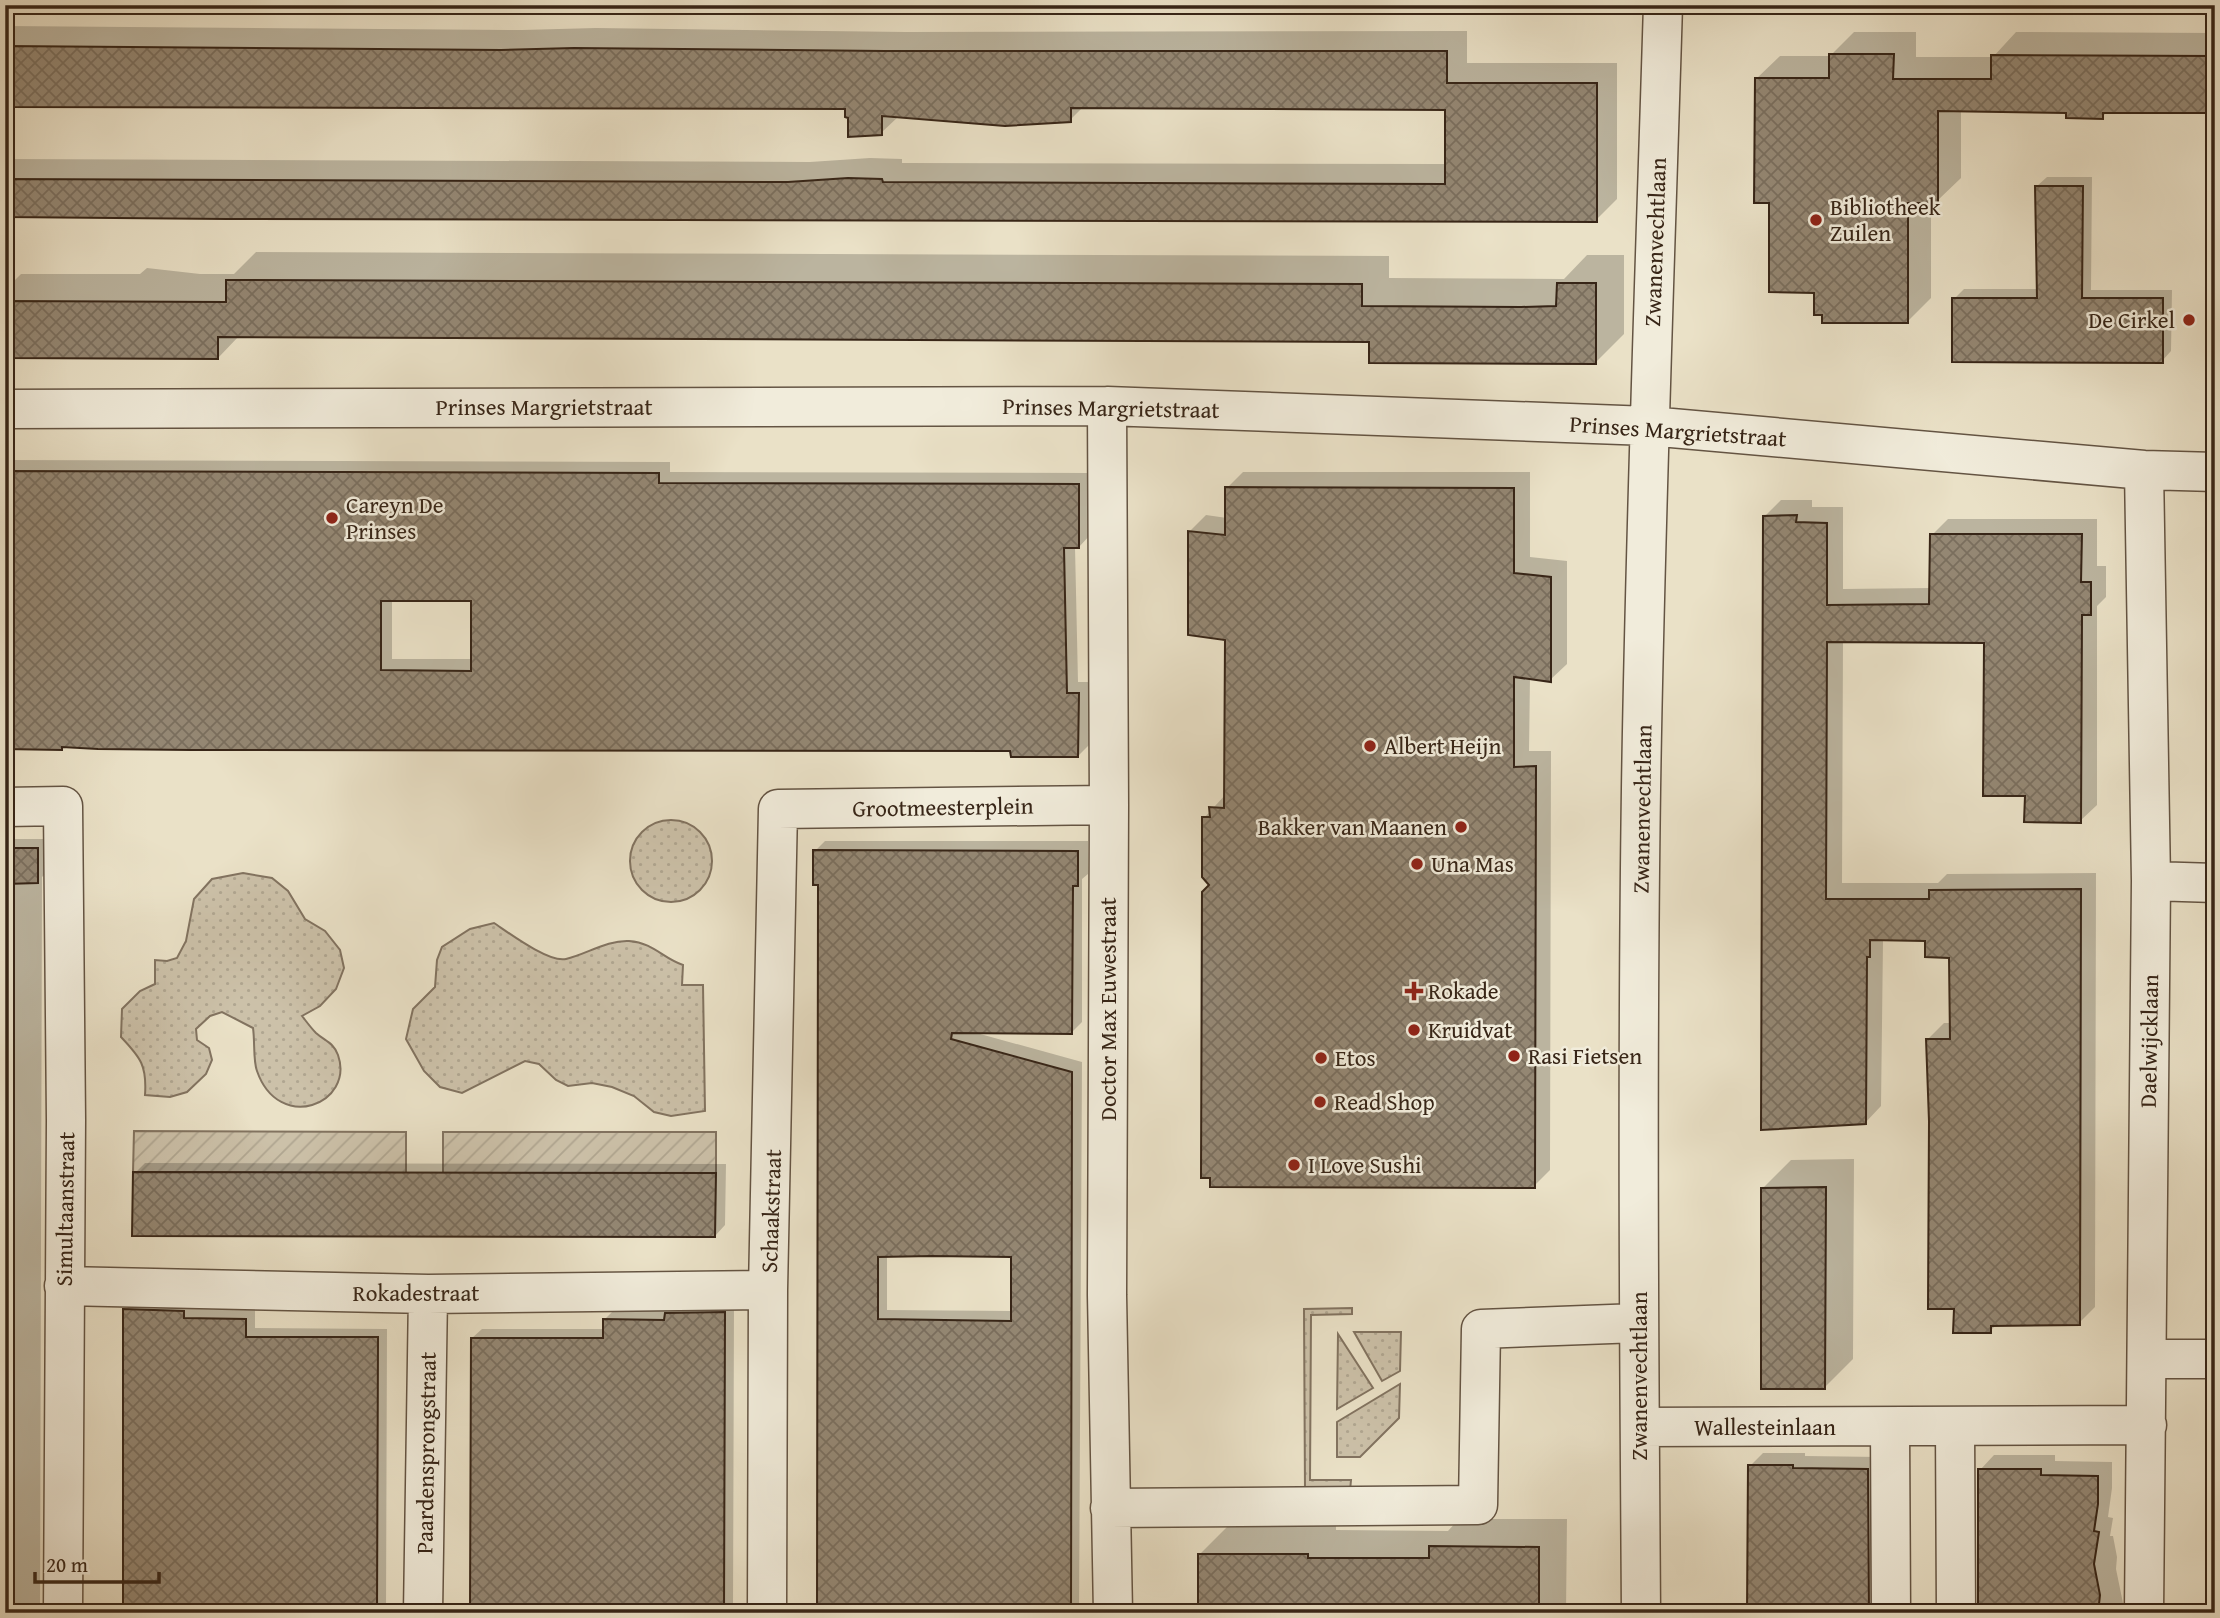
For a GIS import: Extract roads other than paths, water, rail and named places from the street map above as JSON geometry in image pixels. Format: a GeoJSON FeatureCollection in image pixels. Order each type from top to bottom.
{"type":"FeatureCollection","features":[{"type":"Feature","properties":{"kind":"street","name":"Zwanenvechtlaan"},"geometry":{"type":"LineString","coordinates":[[1641,1613],[1638,1323],[1641,791],[1649,426],[1663,5]]}},
{"type":"Feature","properties":{"kind":"street","name":"Prinses Margrietstraat"},"geometry":{"type":"LineString","coordinates":[[5,409],[1107,406],[1649,426],[2144,470],[2215,472]]}},
{"type":"Feature","properties":{"kind":"street","name":"Doctor Max Euwestraat"},"geometry":{"type":"LineString","coordinates":[[1107,406],[1107,1295],[1113,1613]]}},
{"type":"Feature","properties":{"kind":"street","name":"Daelwijcklaan"},"geometry":{"type":"LineString","coordinates":[[2144,470],[2151,881],[2144,1613]]}},
{"type":"Feature","properties":{"kind":"street","name":"Grootmeesterplein"},"geometry":{"type":"LineString","coordinates":[[778,809],[1109,805]]}},
{"type":"Feature","properties":{"kind":"street","name":"Simultaanstraat"},"geometry":{"type":"LineString","coordinates":[[5,807],[63,806],[66,1120],[63,1613]]}},
{"type":"Feature","properties":{"kind":"street","name":"Schaakstraat"},"geometry":{"type":"LineString","coordinates":[[767,1613],[768,1290],[778,809]]}},
{"type":"Feature","properties":{"kind":"street"},"geometry":{"type":"LineString","coordinates":[[2151,881],[2215,883]]}},
{"type":"Feature","properties":{"kind":"street","name":"Rokadestraat"},"geometry":{"type":"LineString","coordinates":[[64,1286],[428,1294],[768,1290]]}},
{"type":"Feature","properties":{"kind":"street","name":"Paardensprongstraat"},"geometry":{"type":"LineString","coordinates":[[423,1613],[428,1294]]}},
{"type":"Feature","properties":{"kind":"street"},"geometry":{"type":"LineString","coordinates":[[1110,1508],[1478,1505],[1481,1329],[1638,1323]]}},
{"type":"Feature","properties":{"kind":"street"},"geometry":{"type":"LineString","coordinates":[[2147,1359],[2215,1359]]}},
{"type":"Feature","properties":{"kind":"street","name":"Wallesteinlaan"},"geometry":{"type":"LineString","coordinates":[[1640,1427],[2147,1425]]}},
{"type":"Feature","properties":{"kind":"street"},"geometry":{"type":"LineString","coordinates":[[1890,1427],[1891,1613]]}},
{"type":"Feature","properties":{"kind":"street"},"geometry":{"type":"LineString","coordinates":[[1955,1427],[1956,1613]]}},
{"type":"Feature","properties":{"kind":"place","name":"Bibliotheek Zuilen"},"geometry":{"type":"Point","coordinates":[1816,220]}},
{"type":"Feature","properties":{"kind":"place","name":"De Cirkel"},"geometry":{"type":"Point","coordinates":[2189,320]}},
{"type":"Feature","properties":{"kind":"place","name":"Careyn De Prinses"},"geometry":{"type":"Point","coordinates":[332,518]}},
{"type":"Feature","properties":{"kind":"place","name":"Albert Heijn"},"geometry":{"type":"Point","coordinates":[1370,746]}},
{"type":"Feature","properties":{"kind":"place","name":"Bakker van Maanen"},"geometry":{"type":"Point","coordinates":[1461,827]}},
{"type":"Feature","properties":{"kind":"place","name":"Una Mas"},"geometry":{"type":"Point","coordinates":[1417,864]}},
{"type":"Feature","properties":{"kind":"place","name":"Rokade"},"geometry":{"type":"Point","coordinates":[1414,991]}},
{"type":"Feature","properties":{"kind":"place","name":"Kruidvat"},"geometry":{"type":"Point","coordinates":[1414,1030]}},
{"type":"Feature","properties":{"kind":"place","name":"Rasi Fietsen"},"geometry":{"type":"Point","coordinates":[1514,1056]}},
{"type":"Feature","properties":{"kind":"place","name":"Etos"},"geometry":{"type":"Point","coordinates":[1321,1058]}},
{"type":"Feature","properties":{"kind":"place","name":"Read Shop"},"geometry":{"type":"Point","coordinates":[1320,1102]}},
{"type":"Feature","properties":{"kind":"place","name":"I Love Sushi"},"geometry":{"type":"Point","coordinates":[1294,1165]}}]}
